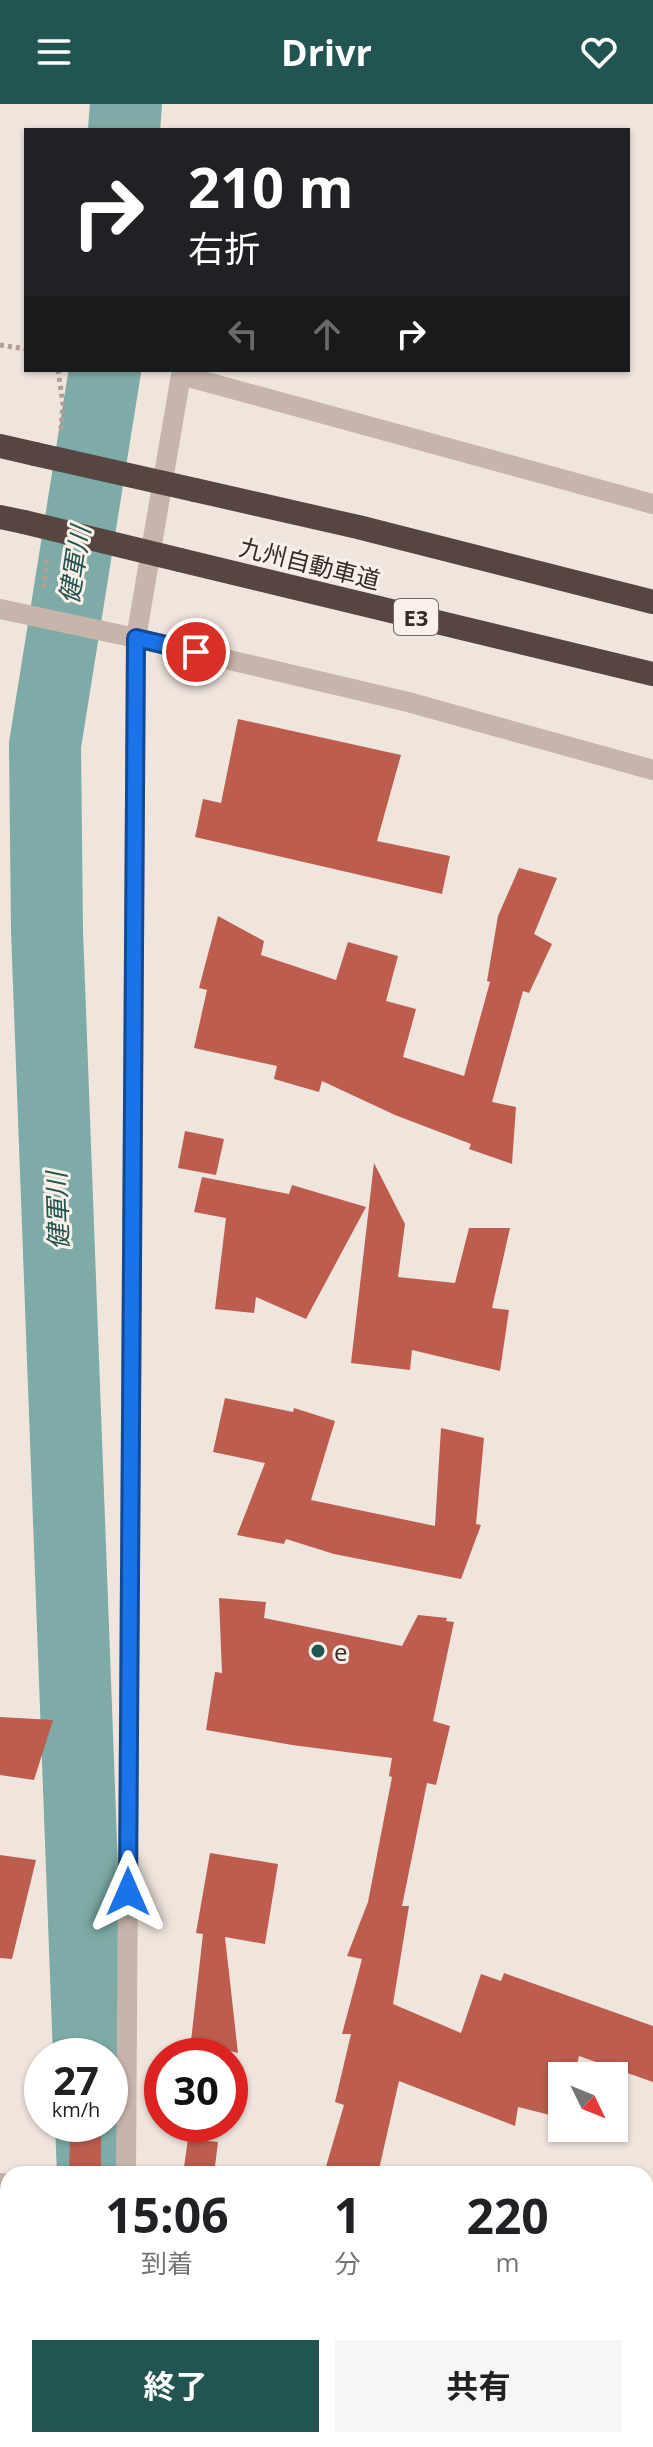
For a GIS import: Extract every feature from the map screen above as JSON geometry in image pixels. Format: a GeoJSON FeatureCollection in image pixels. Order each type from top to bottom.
{"type":"FeatureCollection","features":[{"type":"Feature","properties":{"kind":"highway","name":"九州自動車道"},"geometry":{"type":"LineString","coordinates":[[0,446],[358,527],[653,602]]}},
{"type":"Feature","properties":{"kind":"highway","name":"九州自動車道"},"geometry":{"type":"LineString","coordinates":[[12,520],[653,674]]}},
{"type":"Feature","properties":{"kind":"street"},"geometry":{"type":"LineString","coordinates":[[126,2166],[136,638],[181,375],[653,504]]}},
{"type":"Feature","properties":{"kind":"street"},"geometry":{"type":"LineString","coordinates":[[0,609],[408,702],[653,770]]}},
{"type":"Feature","properties":{"kind":"path"},"geometry":{"type":"LineString","coordinates":[[0,345],[24,349]]}},
{"type":"Feature","properties":{"kind":"building"},"geometry":{"type":"Polygon","coordinates":[[[238,719],[401,755],[377,841],[450,856],[442,894],[195,837],[203,799],[221,803],[238,719]]]}},
{"type":"Feature","properties":{"kind":"building"},"geometry":{"type":"Polygon","coordinates":[[[519,868],[557,878],[534,934],[552,944],[529,993],[523,991],[492,1102],[516,1107],[512,1164],[469,1149],[471,1144],[395,1115],[322,1081],[319,1092],[274,1079],[277,1066],[194,1048],[207,990],[199,988],[218,916],[264,941],[261,955],[336,980],[348,942],[398,956],[386,1001],[416,1009],[403,1057],[464,1076],[490,982],[487,981],[498,916],[519,868]]]}},
{"type":"Feature","properties":{"kind":"building"},"geometry":{"type":"Polygon","coordinates":[[[185,1131],[224,1139],[216,1175],[178,1168],[185,1131]]]}},
{"type":"Feature","properties":{"kind":"building"},"geometry":{"type":"Polygon","coordinates":[[[374,1163],[405,1224],[398,1277],[455,1283],[469,1228],[510,1228],[492,1308],[509,1310],[500,1371],[412,1350],[410,1370],[351,1363],[374,1163]]]}},
{"type":"Feature","properties":{"kind":"building"},"geometry":{"type":"Polygon","coordinates":[[[202,1177],[289,1194],[292,1185],[366,1207],[306,1319],[256,1297],[254,1313],[215,1309],[226,1218],[194,1212],[202,1177]]]}},
{"type":"Feature","properties":{"kind":"building"},"geometry":{"type":"Polygon","coordinates":[[[225,1398],[293,1412],[294,1408],[335,1421],[311,1500],[435,1526],[441,1428],[484,1438],[476,1524],[481,1525],[461,1579],[334,1554],[286,1539],[284,1544],[237,1535],[265,1463],[213,1452],[225,1398]]]}},
{"type":"Feature","properties":{"kind":"building"},"geometry":{"type":"Polygon","coordinates":[[[219,1598],[266,1602],[264,1618],[402,1646],[418,1615],[447,1618],[446,1621],[454,1622],[433,1721],[450,1726],[436,1785],[427,1783],[402,1906],[409,1906],[393,2004],[461,2033],[481,1974],[501,1981],[504,1973],[653,2026],[653,2082],[628,2073],[628,2062],[596,2062],[579,2056],[578,2062],[548,2062],[548,2114],[518,2107],[515,2126],[399,2081],[380,2166],[326,2166],[344,2105],[335,2102],[351,2034],[342,2034],[362,1959],[347,1956],[368,1902],[392,1777],[389,1776],[392,1758],[206,1730],[215,1672],[222,1673],[219,1598]]]}},
{"type":"Feature","properties":{"kind":"building"},"geometry":{"type":"Polygon","coordinates":[[[0,1717],[53,1720],[34,1780],[0,1775],[0,1717]]]}},
{"type":"Feature","properties":{"kind":"building"},"geometry":{"type":"Polygon","coordinates":[[[210,1853],[278,1864],[265,1944],[225,1937],[236,2038],[191,2038],[203,1934],[196,1933],[210,1853]]]}},
{"type":"Feature","properties":{"kind":"building"},"geometry":{"type":"Polygon","coordinates":[[[0,1855],[36,1860],[12,1959],[0,1958],[0,1855]]]}},
{"type":"Feature","properties":{"kind":"building"},"geometry":{"type":"Polygon","coordinates":[[[70,2142],[101,2142],[101,2166],[69,2166],[70,2142]]]}},
{"type":"Feature","properties":{"kind":"building"},"geometry":{"type":"Polygon","coordinates":[[[188,2142],[218,2142],[215,2166],[184,2166],[188,2142]]]}},
{"type":"Feature","properties":{"kind":"waterway","name":"健軍川"},"geometry":{"type":"LineString","coordinates":[[124,128],[126,104]]}},
{"type":"Feature","properties":{"kind":"waterway","name":"健軍川"},"geometry":{"type":"LineString","coordinates":[[88,2038],[47,931],[45,745],[105,372]]}},
{"type":"Feature","properties":{"kind":"waterway","name":"健軍川"},"geometry":{"type":"LineString","coordinates":[[92,2142],[93,2166]]}},
{"type":"Feature","properties":{"kind":"place","name":"e"},"geometry":{"type":"Point","coordinates":[318,1651]}},
{"type":"Feature","properties":{"kind":"route"},"geometry":{"type":"LineString","coordinates":[[128,1892],[136,638],[196,652]]}}]}
